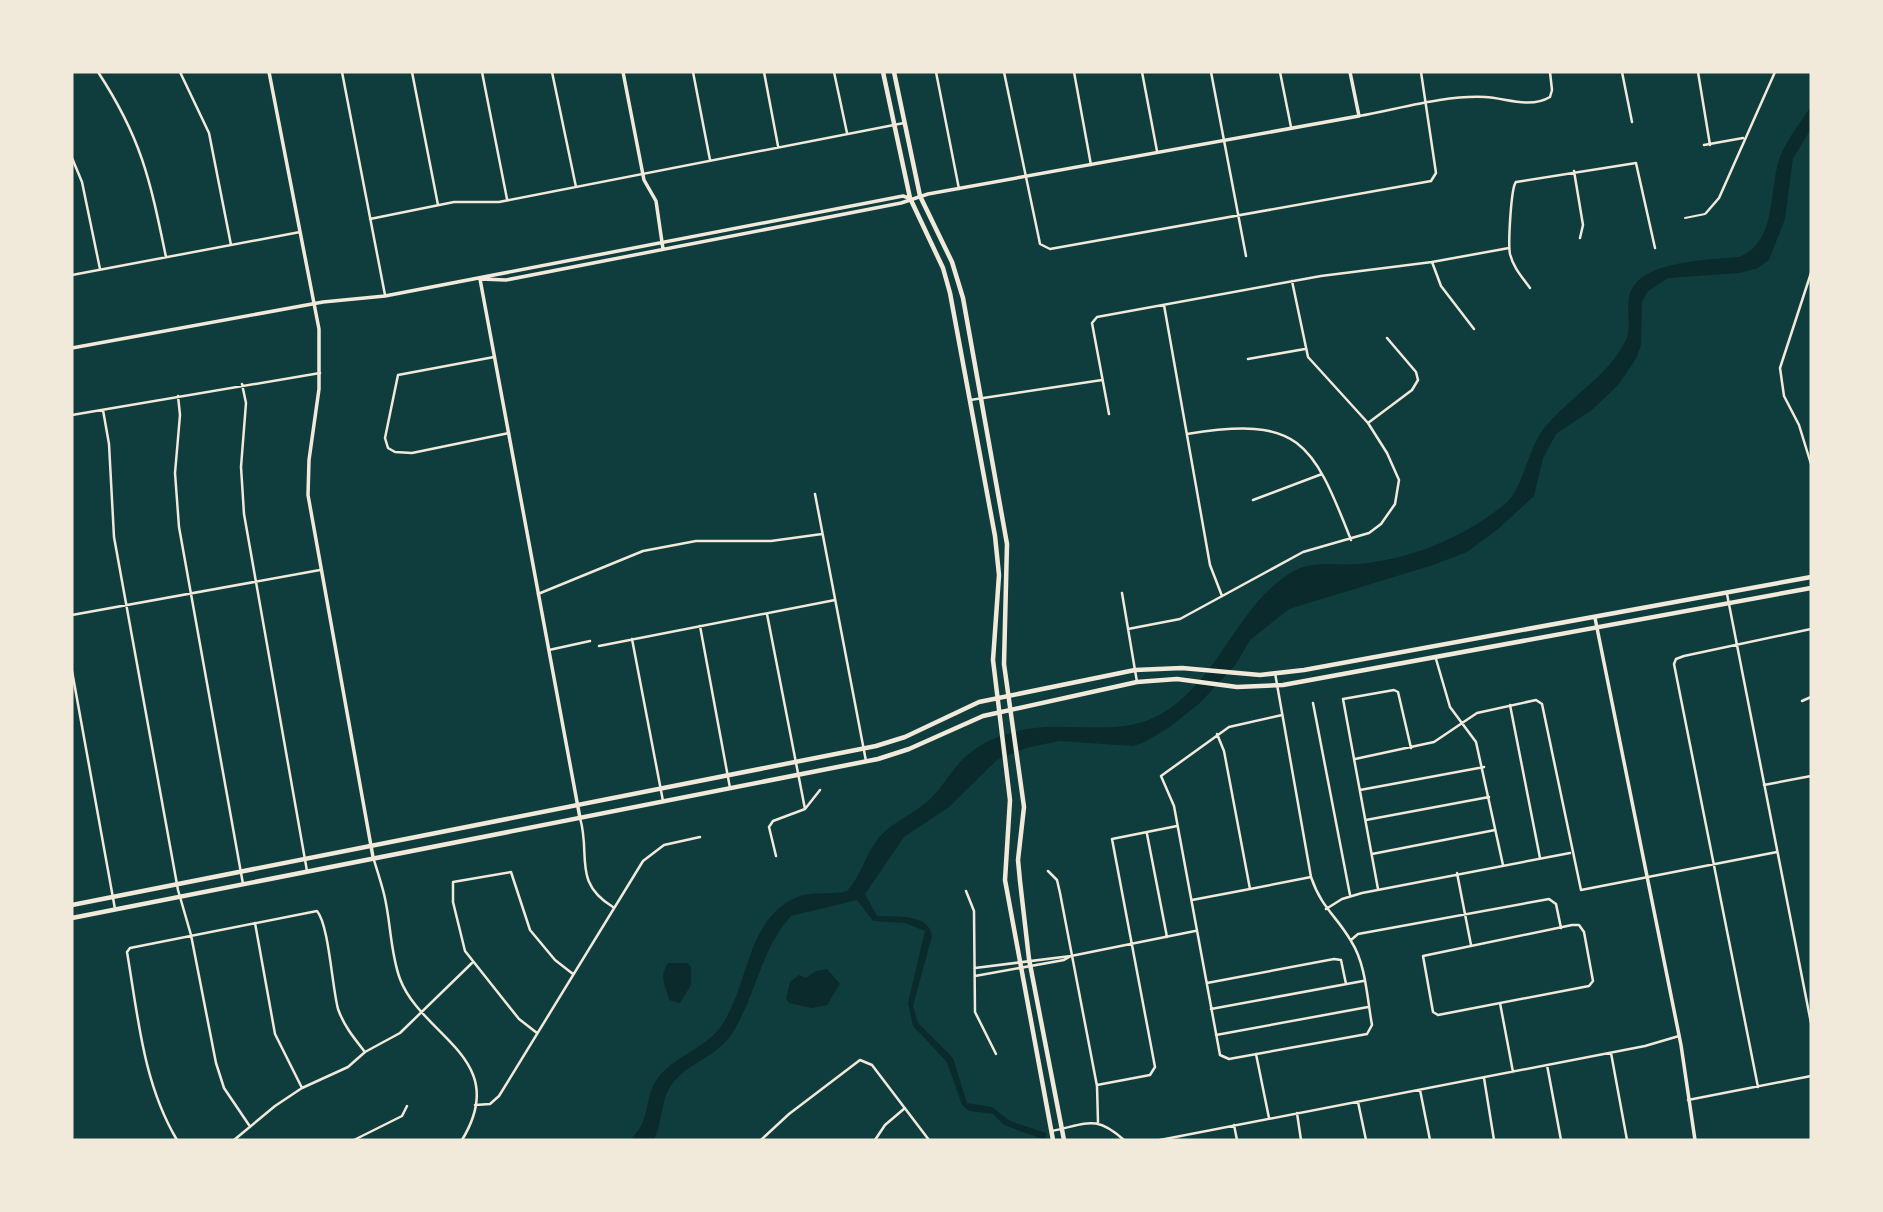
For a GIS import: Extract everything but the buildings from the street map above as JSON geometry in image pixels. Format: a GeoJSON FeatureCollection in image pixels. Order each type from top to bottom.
{"type":"FeatureCollection","features":[{"type":"Feature","properties":{"kind":"main road"},"geometry":{"type":"LineString","coordinates":[[883,72],[910,198],[939,257],[956,318],[989,503],[998,564],[993,643],[1010,800],[1005,880],[1053,1140]]}},
{"type":"Feature","properties":{"kind":"main road"},"geometry":{"type":"LineString","coordinates":[[894,72],[920,196],[948,255],[967,316],[1008,556],[1003,646],[1007,695],[1024,807],[1018,860],[1029,959],[1064,1140]]}},
{"type":"Feature","properties":{"kind":"main road"},"geometry":{"type":"LineString","coordinates":[[939,257],[948,255]]}},
{"type":"Feature","properties":{"kind":"main road"},"geometry":{"type":"LineString","coordinates":[[956,318],[967,316]]}},
{"type":"Feature","properties":{"kind":"main road"},"geometry":{"type":"LineString","coordinates":[[989,503],[999,502]]}},
{"type":"Feature","properties":{"kind":"main road"},"geometry":{"type":"LineString","coordinates":[[72,905],[863,749],[892,742],[966,706],[997,697],[1135,670],[1182,668],[1237,674],[1275,673],[1595,618],[1811,577]]}},
{"type":"Feature","properties":{"kind":"main road"},"geometry":{"type":"LineString","coordinates":[[72,918],[894,755],[971,720],[1137,682],[1182,680],[1237,687],[1276,685],[1436,659],[1811,589]]}},
{"type":"Feature","properties":{"kind":"main road"},"geometry":{"type":"LineString","coordinates":[[996,612],[1006,614]]}},
{"type":"Feature","properties":{"kind":"main road"},"geometry":{"type":"LineString","coordinates":[[1553,625],[1555,637]]}},
{"type":"Feature","properties":{"kind":"main road"},"geometry":{"type":"LineString","coordinates":[[1434,646],[1436,659]]}},
{"type":"Feature","properties":{"kind":"main road"},"geometry":{"type":"LineString","coordinates":[[1237,674],[1237,687]]}},
{"type":"Feature","properties":{"kind":"main road"},"geometry":{"type":"LineString","coordinates":[[486,823],[488,835]]}},
{"type":"Feature","properties":{"kind":"street"},"geometry":{"type":"LineString","coordinates":[[98,72],[132,128],[142,151],[166,257]]}},
{"type":"Feature","properties":{"kind":"street"},"geometry":{"type":"LineString","coordinates":[[180,72],[209,133],[232,246]]}},
{"type":"Feature","properties":{"kind":"street"},"geometry":{"type":"LineString","coordinates":[[269,72],[315,304],[320,373],[308,495],[320,570],[373,858],[384,894],[397,970],[410,998],[454,1043],[466,1060],[474,1083],[475,1105],[462,1140]]}},
{"type":"Feature","properties":{"kind":"street"},"geometry":{"type":"LineString","coordinates":[[342,72],[385,296]]}},
{"type":"Feature","properties":{"kind":"street"},"geometry":{"type":"LineString","coordinates":[[412,72],[438,205]]}},
{"type":"Feature","properties":{"kind":"street"},"geometry":{"type":"LineString","coordinates":[[482,72],[508,200]]}},
{"type":"Feature","properties":{"kind":"street"},"geometry":{"type":"LineString","coordinates":[[552,72],[576,187]]}},
{"type":"Feature","properties":{"kind":"street"},"geometry":{"type":"LineString","coordinates":[[622,72],[643,173],[656,201],[663,249]]}},
{"type":"Feature","properties":{"kind":"street"},"geometry":{"type":"LineString","coordinates":[[693,72],[710,160]]}},
{"type":"Feature","properties":{"kind":"street"},"geometry":{"type":"LineString","coordinates":[[764,72],[778,146]]}},
{"type":"Feature","properties":{"kind":"street"},"geometry":{"type":"LineString","coordinates":[[834,72],[846,133]]}},
{"type":"Feature","properties":{"kind":"street"},"geometry":{"type":"LineString","coordinates":[[936,72],[959,188]]}},
{"type":"Feature","properties":{"kind":"street"},"geometry":{"type":"LineString","coordinates":[[1004,72],[1039,239],[1045,247],[1238,215],[1435,178],[1421,72]]}},
{"type":"Feature","properties":{"kind":"street"},"geometry":{"type":"LineString","coordinates":[[1074,72],[1091,165]]}},
{"type":"Feature","properties":{"kind":"street"},"geometry":{"type":"LineString","coordinates":[[1142,72],[1157,153]]}},
{"type":"Feature","properties":{"kind":"street"},"geometry":{"type":"LineString","coordinates":[[1211,72],[1245,256]]}},
{"type":"Feature","properties":{"kind":"street"},"geometry":{"type":"LineString","coordinates":[[1280,72],[1291,129]]}},
{"type":"Feature","properties":{"kind":"street"},"geometry":{"type":"LineString","coordinates":[[1350,72],[1359,116]]}},
{"type":"Feature","properties":{"kind":"street"},"geometry":{"type":"LineString","coordinates":[[480,279],[506,280],[901,203],[910,198],[959,188],[1465,97],[1487,97],[1514,102],[1550,97],[1550,72]]}},
{"type":"Feature","properties":{"kind":"street"},"geometry":{"type":"LineString","coordinates":[[1622,72],[1632,122]]}},
{"type":"Feature","properties":{"kind":"street"},"geometry":{"type":"LineString","coordinates":[[1698,72],[1710,145]]}},
{"type":"Feature","properties":{"kind":"street"},"geometry":{"type":"LineString","coordinates":[[1706,214],[1719,198],[1774,72]]}},
{"type":"Feature","properties":{"kind":"street"},"geometry":{"type":"LineString","coordinates":[[370,219],[459,202],[479,205],[508,200],[904,123]]}},
{"type":"Feature","properties":{"kind":"street"},"geometry":{"type":"LineString","coordinates":[[1704,145],[1743,138]]}},
{"type":"Feature","properties":{"kind":"street"},"geometry":{"type":"LineString","coordinates":[[72,158],[82,182],[100,270]]}},
{"type":"Feature","properties":{"kind":"street"},"geometry":{"type":"LineString","coordinates":[[1530,288],[1517,271],[1509,248],[1513,186],[1516,182],[1636,163],[1655,248]]}},
{"type":"Feature","properties":{"kind":"street"},"geometry":{"type":"LineString","coordinates":[[1574,171],[1583,225],[1580,238]]}},
{"type":"Feature","properties":{"kind":"street"},"geometry":{"type":"LineString","coordinates":[[72,348],[315,304],[385,296],[480,279],[903,196],[910,198]]}},
{"type":"Feature","properties":{"kind":"street"},"geometry":{"type":"LineString","coordinates":[[789,218],[791,225]]}},
{"type":"Feature","properties":{"kind":"street"},"geometry":{"type":"LineString","coordinates":[[776,220],[777,227]]}},
{"type":"Feature","properties":{"kind":"street"},"geometry":{"type":"LineString","coordinates":[[72,275],[300,232]]}},
{"type":"Feature","properties":{"kind":"street"},"geometry":{"type":"LineString","coordinates":[[1109,414],[1093,319],[1292,281],[1432,262],[1509,248]]}},
{"type":"Feature","properties":{"kind":"street"},"geometry":{"type":"LineString","coordinates":[[1432,262],[1441,286],[1474,329]]}},
{"type":"Feature","properties":{"kind":"street"},"geometry":{"type":"LineString","coordinates":[[1811,273],[1780,368],[1784,396],[1799,425],[1811,464]]}},
{"type":"Feature","properties":{"kind":"street"},"geometry":{"type":"LineString","coordinates":[[480,279],[580,818],[584,843],[582,862],[589,884],[600,899],[613,908]]}},
{"type":"Feature","properties":{"kind":"street"},"geometry":{"type":"LineString","coordinates":[[1128,629],[1180,618],[1303,552],[1351,540],[1381,524],[1391,511],[1399,490],[1395,468],[1368,423],[1315,367],[1305,349],[1292,281]]}},
{"type":"Feature","properties":{"kind":"street"},"geometry":{"type":"LineString","coordinates":[[1164,304],[1210,565],[1222,596]]}},
{"type":"Feature","properties":{"kind":"street"},"geometry":{"type":"LineString","coordinates":[[1368,423],[1412,390],[1418,380],[1416,372],[1387,338]]}},
{"type":"Feature","properties":{"kind":"street"},"geometry":{"type":"LineString","coordinates":[[1248,359],[1305,349]]}},
{"type":"Feature","properties":{"kind":"street"},"geometry":{"type":"LineString","coordinates":[[494,357],[398,375],[385,438],[388,448],[405,453],[509,433]]}},
{"type":"Feature","properties":{"kind":"street"},"geometry":{"type":"LineString","coordinates":[[72,415],[242,384],[320,373]]}},
{"type":"Feature","properties":{"kind":"street"},"geometry":{"type":"LineString","coordinates":[[970,400],[1102,380]]}},
{"type":"Feature","properties":{"kind":"street"},"geometry":{"type":"LineString","coordinates":[[242,384],[246,403],[242,494],[254,582],[307,871]]}},
{"type":"Feature","properties":{"kind":"street"},"geometry":{"type":"LineString","coordinates":[[178,396],[180,415],[175,492],[243,885]]}},
{"type":"Feature","properties":{"kind":"street"},"geometry":{"type":"LineString","coordinates":[[103,410],[109,444],[112,527],[179,897],[191,935],[216,1063],[224,1088],[249,1125]]}},
{"type":"Feature","properties":{"kind":"street"},"geometry":{"type":"LineString","coordinates":[[1187,434],[1219,429],[1275,430],[1287,435],[1306,451],[1322,474],[1351,540]]}},
{"type":"Feature","properties":{"kind":"street"},"geometry":{"type":"LineString","coordinates":[[1253,500],[1322,474]]}},
{"type":"Feature","properties":{"kind":"street"},"geometry":{"type":"LineString","coordinates":[[815,494],[866,761]]}},
{"type":"Feature","properties":{"kind":"street"},"geometry":{"type":"LineString","coordinates":[[538,594],[643,551],[696,541],[775,541],[822,534]]}},
{"type":"Feature","properties":{"kind":"street"},"geometry":{"type":"LineString","coordinates":[[72,615],[320,570]]}},
{"type":"Feature","properties":{"kind":"street"},"geometry":{"type":"LineString","coordinates":[[1122,593],[1137,682]]}},
{"type":"Feature","properties":{"kind":"street"},"geometry":{"type":"LineString","coordinates":[[1727,594],[1811,1024]]}},
{"type":"Feature","properties":{"kind":"street"},"geometry":{"type":"LineString","coordinates":[[599,646],[835,600]]}},
{"type":"Feature","properties":{"kind":"street"},"geometry":{"type":"LineString","coordinates":[[767,614],[805,809]]}},
{"type":"Feature","properties":{"kind":"street"},"geometry":{"type":"LineString","coordinates":[[1595,618],[1679,1036],[1695,1140]]}},
{"type":"Feature","properties":{"kind":"street"},"geometry":{"type":"LineString","coordinates":[[700,626],[730,788]]}},
{"type":"Feature","properties":{"kind":"street"},"geometry":{"type":"LineString","coordinates":[[1758,1087],[1713,866],[1675,659],[1811,629]]}},
{"type":"Feature","properties":{"kind":"street"},"geometry":{"type":"LineString","coordinates":[[632,639],[663,802]]}},
{"type":"Feature","properties":{"kind":"street"},"geometry":{"type":"LineString","coordinates":[[548,650],[590,641]]}},
{"type":"Feature","properties":{"kind":"street"},"geometry":{"type":"LineString","coordinates":[[1436,659],[1446,696],[1476,742],[1484,766],[1503,865]]}},
{"type":"Feature","properties":{"kind":"street"},"geometry":{"type":"LineString","coordinates":[[72,671],[115,909]]}},
{"type":"Feature","properties":{"kind":"street"},"geometry":{"type":"LineString","coordinates":[[1275,673],[1311,877],[1326,909],[1351,940],[1364,981],[1372,1025],[1367,1034],[1224,1058],[1220,1055],[1216,1035],[1174,806],[1161,776],[1229,727],[1282,715]]}},
{"type":"Feature","properties":{"kind":"street"},"geometry":{"type":"LineString","coordinates":[[1378,889],[1343,699],[1394,690],[1398,692],[1411,748]]}},
{"type":"Feature","properties":{"kind":"street"},"geometry":{"type":"LineString","coordinates":[[1801,701],[1811,697]]}},
{"type":"Feature","properties":{"kind":"street"},"geometry":{"type":"LineString","coordinates":[[1355,759],[1434,742],[1477,713],[1536,700],[1542,704],[1571,853],[1581,890],[1777,852]]}},
{"type":"Feature","properties":{"kind":"street"},"geometry":{"type":"LineString","coordinates":[[1313,703],[1350,895]]}},
{"type":"Feature","properties":{"kind":"street"},"geometry":{"type":"LineString","coordinates":[[1510,705],[1541,858]]}},
{"type":"Feature","properties":{"kind":"street"},"geometry":{"type":"LineString","coordinates":[[1217,734],[1224,751],[1250,889]]}},
{"type":"Feature","properties":{"kind":"street"},"geometry":{"type":"LineString","coordinates":[[1360,790],[1484,766]]}},
{"type":"Feature","properties":{"kind":"street"},"geometry":{"type":"LineString","coordinates":[[1764,785],[1811,776]]}},
{"type":"Feature","properties":{"kind":"street"},"geometry":{"type":"LineString","coordinates":[[776,856],[769,827],[773,821],[805,809],[820,790]]}},
{"type":"Feature","properties":{"kind":"street"},"geometry":{"type":"LineString","coordinates":[[1366,820],[1489,797]]}},
{"type":"Feature","properties":{"kind":"street"},"geometry":{"type":"LineString","coordinates":[[1097,1085],[1154,1072],[1112,839],[1177,826]]}},
{"type":"Feature","properties":{"kind":"street"},"geometry":{"type":"LineString","coordinates":[[1372,854],[1495,830]]}},
{"type":"Feature","properties":{"kind":"street"},"geometry":{"type":"LineString","coordinates":[[1147,832],[1167,937]]}},
{"type":"Feature","properties":{"kind":"street"},"geometry":{"type":"LineString","coordinates":[[475,1105],[490,1104],[499,1096],[637,870],[654,851],[672,842],[699,837]]}},
{"type":"Feature","properties":{"kind":"street"},"geometry":{"type":"LineString","coordinates":[[1326,909],[1350,895],[1571,853]]}},
{"type":"Feature","properties":{"kind":"street"},"geometry":{"type":"LineString","coordinates":[[1048,871],[1057,880],[1097,1085],[1098,1122]]}},
{"type":"Feature","properties":{"kind":"street"},"geometry":{"type":"LineString","coordinates":[[537,1033],[519,1019],[472,963],[459,934],[450,886],[453,882],[511,873],[530,930],[555,960],[573,974]]}},
{"type":"Feature","properties":{"kind":"street"},"geometry":{"type":"LineString","coordinates":[[1457,873],[1471,945]]}},
{"type":"Feature","properties":{"kind":"street"},"geometry":{"type":"LineString","coordinates":[[1191,901],[1311,877]]}},
{"type":"Feature","properties":{"kind":"street"},"geometry":{"type":"LineString","coordinates":[[966,891],[974,911],[975,1012],[996,1054]]}},
{"type":"Feature","properties":{"kind":"street"},"geometry":{"type":"LineString","coordinates":[[1351,940],[1358,934],[1549,899],[1556,904],[1561,928]]}},
{"type":"Feature","properties":{"kind":"street"},"geometry":{"type":"LineString","coordinates":[[177,1140],[154,1091],[127,952],[130,948],[317,911],[324,929],[338,1009],[346,1029],[365,1052]]}},
{"type":"Feature","properties":{"kind":"street"},"geometry":{"type":"LineString","coordinates":[[255,923],[275,1034],[302,1088]]}},
{"type":"Feature","properties":{"kind":"street"},"geometry":{"type":"LineString","coordinates":[[1581,926],[1593,983],[1438,1015],[1430,1007],[1423,956],[1471,945],[1581,926]]}},
{"type":"Feature","properties":{"kind":"street"},"geometry":{"type":"LineString","coordinates":[[975,976],[1031,967],[1071,956],[1196,931]]}},
{"type":"Feature","properties":{"kind":"street"},"geometry":{"type":"LineString","coordinates":[[975,968],[1029,959],[1071,956]]}},
{"type":"Feature","properties":{"kind":"street"},"geometry":{"type":"LineString","coordinates":[[1206,984],[1334,959],[1341,960],[1346,984]]}},
{"type":"Feature","properties":{"kind":"street"},"geometry":{"type":"LineString","coordinates":[[234,1140],[249,1125],[302,1088],[348,1067],[365,1052],[400,1033],[444,986],[472,963]]}},
{"type":"Feature","properties":{"kind":"street"},"geometry":{"type":"LineString","coordinates":[[1211,1009],[1364,981]]}},
{"type":"Feature","properties":{"kind":"street"},"geometry":{"type":"LineString","coordinates":[[1500,1003],[1513,1072]]}},
{"type":"Feature","properties":{"kind":"street"},"geometry":{"type":"LineString","coordinates":[[1216,1035],[1369,1006]]}},
{"type":"Feature","properties":{"kind":"street"},"geometry":{"type":"LineString","coordinates":[[1160,1140],[1611,1053],[1679,1036]]}},
{"type":"Feature","properties":{"kind":"street"},"geometry":{"type":"LineString","coordinates":[[1611,1053],[1627,1140]]}},
{"type":"Feature","properties":{"kind":"street"},"geometry":{"type":"LineString","coordinates":[[1256,1054],[1269,1118]]}},
{"type":"Feature","properties":{"kind":"street"},"geometry":{"type":"LineString","coordinates":[[761,1140],[798,1107],[848,1069],[865,1060],[873,1065],[929,1140]]}},
{"type":"Feature","properties":{"kind":"street"},"geometry":{"type":"LineString","coordinates":[[1547,1065],[1561,1140]]}},
{"type":"Feature","properties":{"kind":"street"},"geometry":{"type":"LineString","coordinates":[[1688,1100],[1811,1076]]}},
{"type":"Feature","properties":{"kind":"street"},"geometry":{"type":"LineString","coordinates":[[1484,1078],[1494,1140]]}},
{"type":"Feature","properties":{"kind":"street"},"geometry":{"type":"LineString","coordinates":[[1420,1090],[1430,1140]]}},
{"type":"Feature","properties":{"kind":"street"},"geometry":{"type":"LineString","coordinates":[[1359,1102],[1366,1140]]}},
{"type":"Feature","properties":{"kind":"street"},"geometry":{"type":"LineString","coordinates":[[354,1140],[402,1116],[407,1106]]}},
{"type":"Feature","properties":{"kind":"street"},"geometry":{"type":"LineString","coordinates":[[875,1140],[885,1125],[905,1108]]}},
{"type":"Feature","properties":{"kind":"street"},"geometry":{"type":"LineString","coordinates":[[1297,1113],[1301,1140]]}},
{"type":"Feature","properties":{"kind":"street"},"geometry":{"type":"LineString","coordinates":[[1052,1131],[1098,1122],[1110,1127],[1124,1140]]}},
{"type":"Feature","properties":{"kind":"street"},"geometry":{"type":"LineString","coordinates":[[1234,1125],[1237,1140]]}},
{"type":"Feature","properties":{"kind":"lane"},"geometry":{"type":"LineString","coordinates":[[1685,218],[1706,214]]}},
{"type":"Feature","properties":{"kind":"water"},"geometry":{"type":"Polygon","coordinates":[[[1811,106],[1811,129],[1793,158],[1785,219],[1769,260],[1758,268],[1739,273],[1668,278],[1647,292],[1642,302],[1641,345],[1636,359],[1618,385],[1593,409],[1556,434],[1543,458],[1534,496],[1498,529],[1467,552],[1289,609],[1250,640],[1236,664],[1201,702],[1145,742],[1133,746],[1059,741],[1026,748],[997,760],[949,807],[904,837],[865,894],[877,916],[910,918],[925,923],[930,929],[932,936],[913,1006],[918,1023],[953,1058],[967,1103],[992,1107],[1010,1121],[1046,1133],[1045,1140],[1004,1125],[993,1114],[969,1111],[962,1105],[947,1062],[913,1026],[908,1003],[925,931],[905,923],[873,921],[857,900],[791,916],[773,943],[741,1018],[727,1041],[686,1070],[672,1084],[665,1097],[654,1140],[629,1140],[641,1127],[657,1079],[671,1065],[704,1043],[719,1029],[737,995],[757,939],[778,909],[801,896],[847,891],[882,834],[929,800],[969,753],[984,743],[1027,729],[1112,727],[1145,721],[1161,714],[1181,700],[1199,682],[1257,603],[1274,585],[1294,571],[1318,564],[1378,561],[1417,552],[1454,537],[1505,504],[1521,480],[1532,449],[1542,431],[1596,379],[1624,344],[1629,327],[1629,298],[1634,285],[1644,276],[1675,264],[1739,257],[1751,250],[1760,240],[1770,214],[1780,157],[1811,106]]]}},
{"type":"Feature","properties":{"kind":"water"},"geometry":{"type":"Polygon","coordinates":[[[668,963],[688,963],[691,967],[691,985],[680,1003],[669,1000],[663,978],[668,963]]]}},
{"type":"Feature","properties":{"kind":"water"},"geometry":{"type":"Polygon","coordinates":[[[827,969],[840,984],[827,1005],[812,1008],[789,1003],[786,998],[790,982],[799,975],[806,978],[816,971],[827,969]]]}}]}
